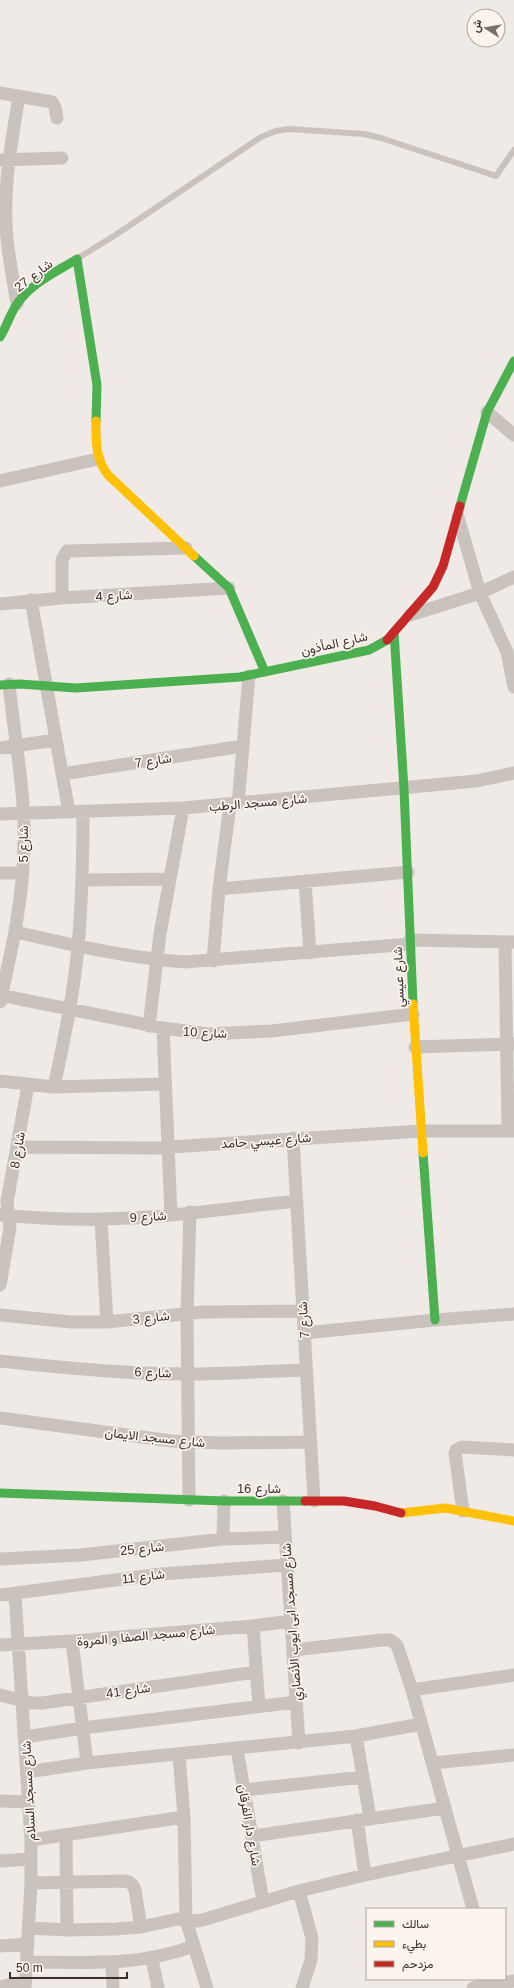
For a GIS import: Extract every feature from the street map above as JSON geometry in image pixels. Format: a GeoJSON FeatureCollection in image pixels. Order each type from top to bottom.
{"type":"FeatureCollection","features":[{"type":"Feature","properties":{"kind":"street"},"geometry":{"type":"LineString","coordinates":[[0,93],[52,102],[55,107],[57,118]]}},
{"type":"Feature","properties":{"kind":"street"},"geometry":{"type":"LineString","coordinates":[[17,304],[3,227],[4,159],[19,96]]}},
{"type":"Feature","properties":{"kind":"street"},"geometry":{"type":"LineString","coordinates":[[4,159],[62,158]]}},
{"type":"Feature","properties":{"kind":"street"},"geometry":{"type":"LineString","coordinates":[[77,259],[97,385],[95,439],[98,459],[108,475],[229,588],[265,672]]}},
{"type":"Feature","properties":{"kind":"street","name":"شارع 27"},"geometry":{"type":"LineString","coordinates":[[1,335],[17,304],[31,289],[77,259]]}},
{"type":"Feature","properties":{"kind":"street","name":"شارع المأذون"},"geometry":{"type":"LineString","coordinates":[[4,684],[76,688],[249,676],[369,650],[383,643],[410,615],[433,587],[438,578],[458,517],[487,412],[514,361]]}},
{"type":"Feature","properties":{"kind":"street"},"geometry":{"type":"LineString","coordinates":[[487,412],[514,435]]}},
{"type":"Feature","properties":{"kind":"street"},"geometry":{"type":"LineString","coordinates":[[0,481],[98,459]]}},
{"type":"Feature","properties":{"kind":"street"},"geometry":{"type":"LineString","coordinates":[[458,517],[480,593],[507,652],[514,687]]}},
{"type":"Feature","properties":{"kind":"street"},"geometry":{"type":"LineString","coordinates":[[62,598],[62,560],[67,551],[186,548]]}},
{"type":"Feature","properties":{"kind":"street"},"geometry":{"type":"LineString","coordinates":[[410,615],[480,593],[514,577]]}},
{"type":"Feature","properties":{"kind":"street","name":"شارع 4"},"geometry":{"type":"LineString","coordinates":[[0,604],[31,600],[229,588]]}},
{"type":"Feature","properties":{"kind":"street"},"geometry":{"type":"LineString","coordinates":[[31,600],[69,812]]}},
{"type":"Feature","properties":{"kind":"street","name":"شارع عيسي"},"geometry":{"type":"LineString","coordinates":[[394,632],[404,789],[413,1014],[435,1320]]}},
{"type":"Feature","properties":{"kind":"street"},"geometry":{"type":"LineString","coordinates":[[213,961],[219,889],[243,746],[249,676]]}},
{"type":"Feature","properties":{"kind":"street","name":"شارع 5"},"geometry":{"type":"LineString","coordinates":[[0,998],[16,932],[23,873],[24,840],[23,813],[16,746],[4,684]]}},
{"type":"Feature","properties":{"kind":"street"},"geometry":{"type":"LineString","coordinates":[[0,748],[56,740]]}},
{"type":"Feature","properties":{"kind":"street","name":"شارع 7"},"geometry":{"type":"LineString","coordinates":[[62,774],[243,746]]}},
{"type":"Feature","properties":{"kind":"street","name":"شارع مسجد الرطب"},"geometry":{"type":"LineString","coordinates":[[0,814],[183,808],[234,804],[476,782],[514,773]]}},
{"type":"Feature","properties":{"kind":"street"},"geometry":{"type":"LineString","coordinates":[[149,1026],[169,879],[183,808]]}},
{"type":"Feature","properties":{"kind":"street"},"geometry":{"type":"LineString","coordinates":[[54,1087],[70,1010],[78,947],[83,880],[83,812]]}},
{"type":"Feature","properties":{"kind":"street"},"geometry":{"type":"LineString","coordinates":[[219,889],[408,872]]}},
{"type":"Feature","properties":{"kind":"street"},"geometry":{"type":"LineString","coordinates":[[0,873],[23,873]]}},
{"type":"Feature","properties":{"kind":"street"},"geometry":{"type":"LineString","coordinates":[[83,880],[169,879]]}},
{"type":"Feature","properties":{"kind":"street"},"geometry":{"type":"LineString","coordinates":[[305,881],[310,953]]}},
{"type":"Feature","properties":{"kind":"street"},"geometry":{"type":"LineString","coordinates":[[16,932],[78,947],[157,960],[185,962],[310,953],[410,942],[510,942],[511,1131]]}},
{"type":"Feature","properties":{"kind":"street","name":"شارع 10"},"geometry":{"type":"LineString","coordinates":[[0,998],[149,1026],[189,1032],[227,1034],[272,1031],[413,1014]]}},
{"type":"Feature","properties":{"kind":"street"},"geometry":{"type":"LineString","coordinates":[[163,1028],[164,1084],[171,1215]]}},
{"type":"Feature","properties":{"kind":"street"},"geometry":{"type":"LineString","coordinates":[[415,1047],[510,1044]]}},
{"type":"Feature","properties":{"kind":"street"},"geometry":{"type":"LineString","coordinates":[[0,1082],[54,1087],[164,1084]]}},
{"type":"Feature","properties":{"kind":"street","name":"شارع 8"},"geometry":{"type":"LineString","coordinates":[[0,1285],[10,1228],[5,1216],[28,1085]]}},
{"type":"Feature","properties":{"kind":"street","name":"شارع عيسي حامد"},"geometry":{"type":"LineString","coordinates":[[17,1147],[168,1147],[421,1131],[511,1131]]}},
{"type":"Feature","properties":{"kind":"street","name":"شارع 7"},"geometry":{"type":"LineString","coordinates":[[293,1138],[314,1501]]}},
{"type":"Feature","properties":{"kind":"street","name":"شارع 9"},"geometry":{"type":"LineString","coordinates":[[5,1216],[57,1220],[101,1219],[171,1215],[296,1201]]}},
{"type":"Feature","properties":{"kind":"street"},"geometry":{"type":"LineString","coordinates":[[189,1500],[187,1314],[190,1212]]}},
{"type":"Feature","properties":{"kind":"street"},"geometry":{"type":"LineString","coordinates":[[101,1219],[107,1322]]}},
{"type":"Feature","properties":{"kind":"street","name":"شارع 3"},"geometry":{"type":"LineString","coordinates":[[0,1315],[71,1322],[107,1322],[187,1314],[303,1310]]}},
{"type":"Feature","properties":{"kind":"street"},"geometry":{"type":"LineString","coordinates":[[304,1334],[435,1320],[514,1314]]}},
{"type":"Feature","properties":{"kind":"street","name":"شارع 6"},"geometry":{"type":"LineString","coordinates":[[0,1361],[78,1369],[188,1374],[306,1370]]}},
{"type":"Feature","properties":{"kind":"street","name":"شارع مسجد الايمان"},"geometry":{"type":"LineString","coordinates":[[0,1418],[155,1439],[189,1442],[310,1442]]}},
{"type":"Feature","properties":{"kind":"street"},"geometry":{"type":"LineString","coordinates":[[463,1511],[455,1453],[456,1450],[462,1447],[514,1450]]}},
{"type":"Feature","properties":{"kind":"street","name":"شارع 16"},"geometry":{"type":"LineString","coordinates":[[0,1493],[224,1501],[314,1501],[359,1503],[400,1513],[445,1508],[514,1521]]}},
{"type":"Feature","properties":{"kind":"street"},"geometry":{"type":"LineString","coordinates":[[224,1501],[224,1539]]}},
{"type":"Feature","properties":{"kind":"street","name":"شارع مسجد ابى ايوب الأنصاري"},"geometry":{"type":"LineString","coordinates":[[283,1501],[299,1743]]}},
{"type":"Feature","properties":{"kind":"street","name":"شارع 25"},"geometry":{"type":"LineString","coordinates":[[0,1559],[81,1555],[224,1539],[285,1537]]}},
{"type":"Feature","properties":{"kind":"street","name":"شارع 11"},"geometry":{"type":"LineString","coordinates":[[0,1595],[147,1575],[287,1565]]}},
{"type":"Feature","properties":{"kind":"street","name":"شارع مسجد السلام"},"geometry":{"type":"LineString","coordinates":[[15,1594],[31,1840],[31,1883],[25,1985]]}},
{"type":"Feature","properties":{"kind":"street","name":"شارع مسجد الصفا و المروة"},"geometry":{"type":"LineString","coordinates":[[0,1645],[72,1641],[253,1626],[291,1621]]}},
{"type":"Feature","properties":{"kind":"street"},"geometry":{"type":"LineString","coordinates":[[253,1626],[259,1706]]}},
{"type":"Feature","properties":{"kind":"street"},"geometry":{"type":"LineString","coordinates":[[293,1650],[390,1640],[397,1645],[412,1690],[473,1908]]}},
{"type":"Feature","properties":{"kind":"street"},"geometry":{"type":"LineString","coordinates":[[72,1641],[87,1763]]}},
{"type":"Feature","properties":{"kind":"street","name":"شارع 41"},"geometry":{"type":"LineString","coordinates":[[0,1695],[22,1701],[42,1703],[256,1672]]}},
{"type":"Feature","properties":{"kind":"street"},"geometry":{"type":"LineString","coordinates":[[412,1690],[514,1675]]}},
{"type":"Feature","properties":{"kind":"street"},"geometry":{"type":"LineString","coordinates":[[25,1737],[82,1728],[296,1702]]}},
{"type":"Feature","properties":{"kind":"street"},"geometry":{"type":"LineString","coordinates":[[27,1772],[87,1763],[299,1743],[356,1736],[421,1724]]}},
{"type":"Feature","properties":{"kind":"street"},"geometry":{"type":"LineString","coordinates":[[356,1736],[370,1818]]}},
{"type":"Feature","properties":{"kind":"street","name":"شارع دار الفرقان"},"geometry":{"type":"LineString","coordinates":[[237,1749],[263,1902]]}},
{"type":"Feature","properties":{"kind":"street"},"geometry":{"type":"LineString","coordinates":[[179,1755],[184,1817],[186,1920],[208,1988]]}},
{"type":"Feature","properties":{"kind":"street"},"geometry":{"type":"LineString","coordinates":[[432,1763],[514,1755]]}},
{"type":"Feature","properties":{"kind":"street"},"geometry":{"type":"LineString","coordinates":[[244,1790],[363,1777]]}},
{"type":"Feature","properties":{"kind":"street"},"geometry":{"type":"LineString","coordinates":[[0,1801],[29,1802]]}},
{"type":"Feature","properties":{"kind":"street"},"geometry":{"type":"LineString","coordinates":[[252,1836],[445,1808]]}},
{"type":"Feature","properties":{"kind":"street"},"geometry":{"type":"LineString","coordinates":[[31,1840],[184,1817]]}},
{"type":"Feature","properties":{"kind":"street"},"geometry":{"type":"LineString","coordinates":[[357,1820],[365,1875]]}},
{"type":"Feature","properties":{"kind":"street"},"geometry":{"type":"LineString","coordinates":[[66,1835],[68,1883],[67,1930]]}},
{"type":"Feature","properties":{"kind":"street"},"geometry":{"type":"LineString","coordinates":[[29,1928],[67,1930],[141,1927],[178,1919],[199,1920],[299,1891],[365,1875],[514,1844]]}},
{"type":"Feature","properties":{"kind":"street"},"geometry":{"type":"LineString","coordinates":[[0,1861],[31,1859]]}},
{"type":"Feature","properties":{"kind":"street"},"geometry":{"type":"LineString","coordinates":[[31,1883],[130,1882],[134,1885],[141,1927]]}},
{"type":"Feature","properties":{"kind":"street"},"geometry":{"type":"LineString","coordinates":[[299,1891],[312,1938],[311,1960],[302,1988]]}},
{"type":"Feature","properties":{"kind":"street"},"geometry":{"type":"LineString","coordinates":[[0,1946],[28,1944]]}},
{"type":"Feature","properties":{"kind":"street"},"geometry":{"type":"LineString","coordinates":[[27,1962],[112,1962],[152,1958],[194,1946]]}},
{"type":"Feature","properties":{"kind":"street"},"geometry":{"type":"LineString","coordinates":[[152,1958],[158,1988]]}},
{"type":"Feature","properties":{"kind":"street"},"geometry":{"type":"LineString","coordinates":[[112,1962],[113,1988]]}},
{"type":"Feature","properties":{"kind":"street"},"geometry":{"type":"LineString","coordinates":[[473,1988],[494,1981],[514,1981]]}},
{"type":"Feature","properties":{"kind":"street"},"geometry":{"type":"LineString","coordinates":[[0,1987],[25,1985]]}},
{"type":"Feature","properties":{"kind":"lane"},"geometry":{"type":"LineString","coordinates":[[77,259],[114,236],[261,137],[276,131],[289,129],[364,134],[381,138],[496,176],[514,150]]}},
{"type":"Feature","properties":{"kind":"traffic: fast"},"geometry":{"type":"LineString","coordinates":[[0,337],[15,308],[29,290],[44,278],[77,259],[97,385],[96,421]]}},
{"type":"Feature","properties":{"kind":"traffic: fast"},"geometry":{"type":"LineString","coordinates":[[460,506],[487,412],[514,361]]}},
{"type":"Feature","properties":{"kind":"traffic: fast"},"geometry":{"type":"LineString","coordinates":[[194,556],[229,588],[265,672]]}},
{"type":"Feature","properties":{"kind":"traffic: fast"},"geometry":{"type":"LineString","coordinates":[[394,632],[404,789],[413,1004]]}},
{"type":"Feature","properties":{"kind":"traffic: fast"},"geometry":{"type":"LineString","coordinates":[[0,685],[20,684],[76,688],[240,677],[369,650],[387,640]]}},
{"type":"Feature","properties":{"kind":"traffic: fast"},"geometry":{"type":"LineString","coordinates":[[423,1153],[435,1320]]}},
{"type":"Feature","properties":{"kind":"traffic: fast"},"geometry":{"type":"LineString","coordinates":[[0,1493],[224,1501],[305,1501]]}},
{"type":"Feature","properties":{"kind":"traffic: slow"},"geometry":{"type":"LineString","coordinates":[[96,421],[98,456],[108,475],[194,556]]}},
{"type":"Feature","properties":{"kind":"traffic: slow"},"geometry":{"type":"LineString","coordinates":[[413,1004],[423,1153]]}},
{"type":"Feature","properties":{"kind":"traffic: slow"},"geometry":{"type":"LineString","coordinates":[[401,1513],[445,1508],[514,1521]]}},
{"type":"Feature","properties":{"kind":"traffic: jam"},"geometry":{"type":"LineString","coordinates":[[387,640],[433,587],[443,566],[460,506]]}},
{"type":"Feature","properties":{"kind":"traffic: jam"},"geometry":{"type":"LineString","coordinates":[[305,1501],[344,1501],[375,1506],[401,1513]]}}]}
